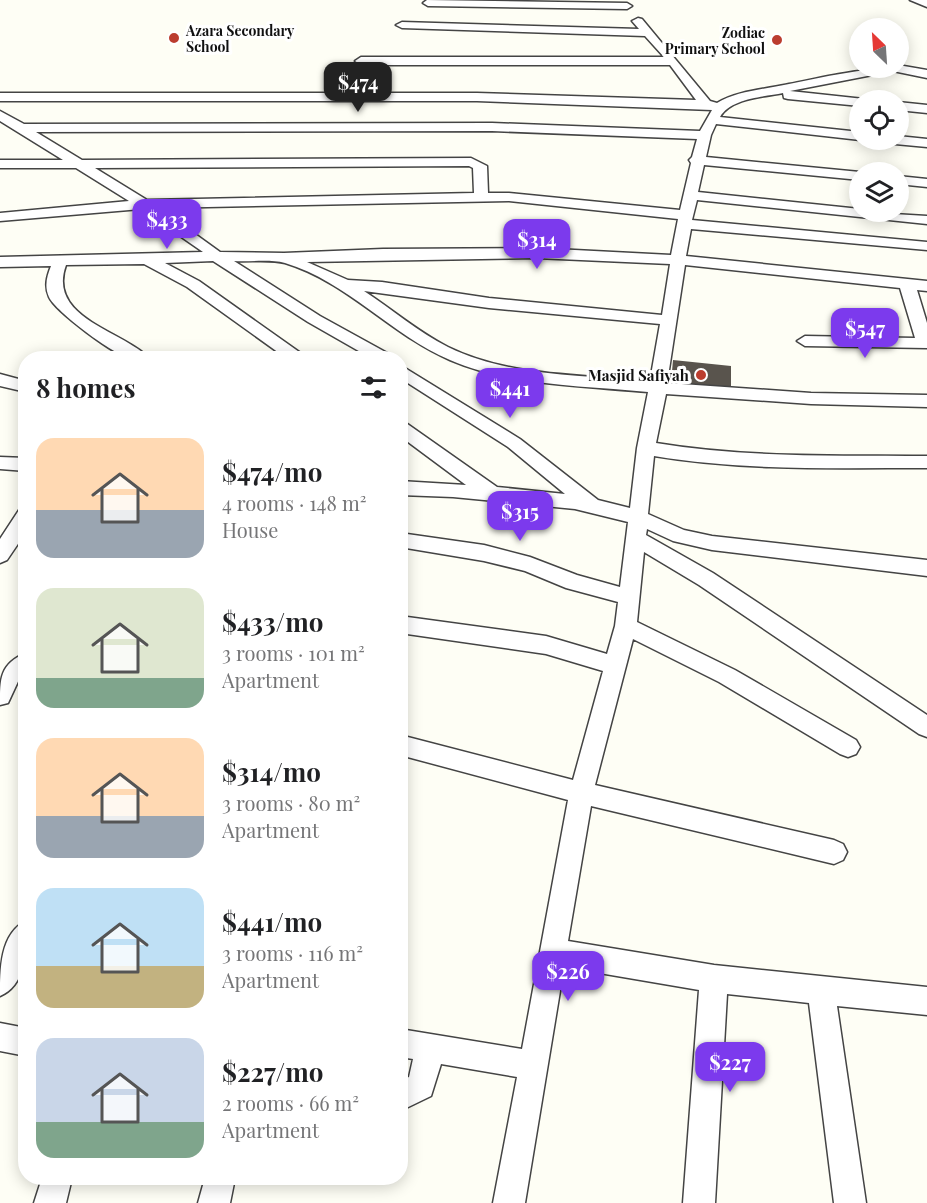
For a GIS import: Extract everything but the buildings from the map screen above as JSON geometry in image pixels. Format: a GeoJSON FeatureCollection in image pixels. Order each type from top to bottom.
{"type":"FeatureCollection","features":[{"type":"Feature","properties":{"kind":"street"},"geometry":{"type":"LineString","coordinates":[[915,0],[927,4]]}},
{"type":"Feature","properties":{"kind":"street"},"geometry":{"type":"LineString","coordinates":[[428,3],[626,3],[647,33],[673,61],[710,117]]}},
{"type":"Feature","properties":{"kind":"street"},"geometry":{"type":"LineString","coordinates":[[402,25],[647,33]]}},
{"type":"Feature","properties":{"kind":"street"},"geometry":{"type":"LineString","coordinates":[[361,61],[673,61]]}},
{"type":"Feature","properties":{"kind":"street"},"geometry":{"type":"LineString","coordinates":[[909,65],[927,62]]}},
{"type":"Feature","properties":{"kind":"street"},"geometry":{"type":"LineString","coordinates":[[909,70],[927,74]]}},
{"type":"Feature","properties":{"kind":"street"},"geometry":{"type":"LineString","coordinates":[[509,1203],[581,793],[626,626],[646,448],[696,160],[710,117],[728,102],[849,76]]}},
{"type":"Feature","properties":{"kind":"street"},"geometry":{"type":"LineString","coordinates":[[763,93],[849,101]]}},
{"type":"Feature","properties":{"kind":"street"},"geometry":{"type":"LineString","coordinates":[[0,98],[488,97],[710,117],[849,135]]}},
{"type":"Feature","properties":{"kind":"street"},"geometry":{"type":"LineString","coordinates":[[909,107],[927,109]]}},
{"type":"Feature","properties":{"kind":"street"},"geometry":{"type":"LineString","coordinates":[[0,115],[144,204],[200,242],[216,256],[314,319],[371,351]]}},
{"type":"Feature","properties":{"kind":"street"},"geometry":{"type":"LineString","coordinates":[[21,128],[492,127],[710,117]]}},
{"type":"Feature","properties":{"kind":"street"},"geometry":{"type":"LineString","coordinates":[[909,141],[927,143]]}},
{"type":"Feature","properties":{"kind":"street"},"geometry":{"type":"LineString","coordinates":[[696,160],[849,175]]}},
{"type":"Feature","properties":{"kind":"street"},"geometry":{"type":"LineString","coordinates":[[0,164],[471,162],[480,166],[481,197]]}},
{"type":"Feature","properties":{"kind":"street"},"geometry":{"type":"LineString","coordinates":[[909,181],[927,183]]}},
{"type":"Feature","properties":{"kind":"street"},"geometry":{"type":"LineString","coordinates":[[690,195],[927,220]]}},
{"type":"Feature","properties":{"kind":"street"},"geometry":{"type":"LineString","coordinates":[[0,217],[144,204],[481,197],[541,199],[685,220],[927,246]]}},
{"type":"Feature","properties":{"kind":"street"},"geometry":{"type":"LineString","coordinates":[[0,262],[216,256],[284,258],[494,253],[678,260],[927,286]]}},
{"type":"Feature","properties":{"kind":"street"},"geometry":{"type":"LineString","coordinates":[[284,258],[345,285],[421,338],[456,357],[493,369],[538,376],[739,396],[927,401]]}},
{"type":"Feature","properties":{"kind":"street"},"geometry":{"type":"LineString","coordinates":[[147,259],[193,284],[286,351]]}},
{"type":"Feature","properties":{"kind":"street"},"geometry":{"type":"LineString","coordinates":[[60,262],[53,284],[59,303],[81,322],[129,351]]}},
{"type":"Feature","properties":{"kind":"street"},"geometry":{"type":"LineString","coordinates":[[805,341],[926,343],[907,284]]}},
{"type":"Feature","properties":{"kind":"street"},"geometry":{"type":"LineString","coordinates":[[345,285],[382,287],[489,303],[667,320]]}},
{"type":"Feature","properties":{"kind":"street"},"geometry":{"type":"LineString","coordinates":[[408,375],[514,443],[593,506],[637,528],[706,579],[927,727]]}},
{"type":"Feature","properties":{"kind":"street"},"geometry":{"type":"LineString","coordinates":[[0,380],[18,385]]}},
{"type":"Feature","properties":{"kind":"street"},"geometry":{"type":"LineString","coordinates":[[408,433],[491,494]]}},
{"type":"Feature","properties":{"kind":"street"},"geometry":{"type":"LineString","coordinates":[[646,448],[688,455],[764,461],[927,462]]}},
{"type":"Feature","properties":{"kind":"street"},"geometry":{"type":"LineString","coordinates":[[0,463],[18,464]]}},
{"type":"Feature","properties":{"kind":"street"},"geometry":{"type":"LineString","coordinates":[[408,489],[491,494],[593,506]]}},
{"type":"Feature","properties":{"kind":"street"},"geometry":{"type":"LineString","coordinates":[[0,555],[18,527]]}},
{"type":"Feature","properties":{"kind":"street"},"geometry":{"type":"LineString","coordinates":[[637,528],[712,543],[927,568]]}},
{"type":"Feature","properties":{"kind":"street"},"geometry":{"type":"LineString","coordinates":[[408,541],[484,553],[530,565],[573,582],[628,597]]}},
{"type":"Feature","properties":{"kind":"street"},"geometry":{"type":"LineString","coordinates":[[408,625],[546,645],[616,666]]}},
{"type":"Feature","properties":{"kind":"street"},"geometry":{"type":"LineString","coordinates":[[626,626],[727,676],[848,747]]}},
{"type":"Feature","properties":{"kind":"street"},"geometry":{"type":"LineString","coordinates":[[0,696],[13,666]]}},
{"type":"Feature","properties":{"kind":"street"},"geometry":{"type":"LineString","coordinates":[[408,747],[581,793],[834,852]]}},
{"type":"Feature","properties":{"kind":"street"},"geometry":{"type":"LineString","coordinates":[[0,982],[18,948]]}},
{"type":"Feature","properties":{"kind":"street"},"geometry":{"type":"LineString","coordinates":[[554,952],[714,979],[821,988],[927,1001]]}},
{"type":"Feature","properties":{"kind":"street"},"geometry":{"type":"LineString","coordinates":[[699,1203],[714,979]]}},
{"type":"Feature","properties":{"kind":"street"},"geometry":{"type":"LineString","coordinates":[[821,988],[850,1203]]}},
{"type":"Feature","properties":{"kind":"street"},"geometry":{"type":"LineString","coordinates":[[0,1037],[18,1040]]}},
{"type":"Feature","properties":{"kind":"street"},"geometry":{"type":"LineString","coordinates":[[408,1044],[534,1065]]}},
{"type":"Feature","properties":{"kind":"street"},"geometry":{"type":"LineString","coordinates":[[408,1093],[421,1086],[430,1048]]}},
{"type":"Feature","properties":{"kind":"street"},"geometry":{"type":"LineString","coordinates":[[50,1203],[55,1185]]}},
{"type":"Feature","properties":{"kind":"street"},"geometry":{"type":"LineString","coordinates":[[214,1203],[218,1185]]}},
{"type":"Feature","properties":{"kind":"place","name":"Azara Secondary School"},"geometry":{"type":"Point","coordinates":[174,38]}},
{"type":"Feature","properties":{"kind":"place","name":"Zodiac Primary School"},"geometry":{"type":"Point","coordinates":[777,40]}},
{"type":"Feature","properties":{"kind":"place","name":"Masjid Safiyah"},"geometry":{"type":"Point","coordinates":[701,375]}}]}
